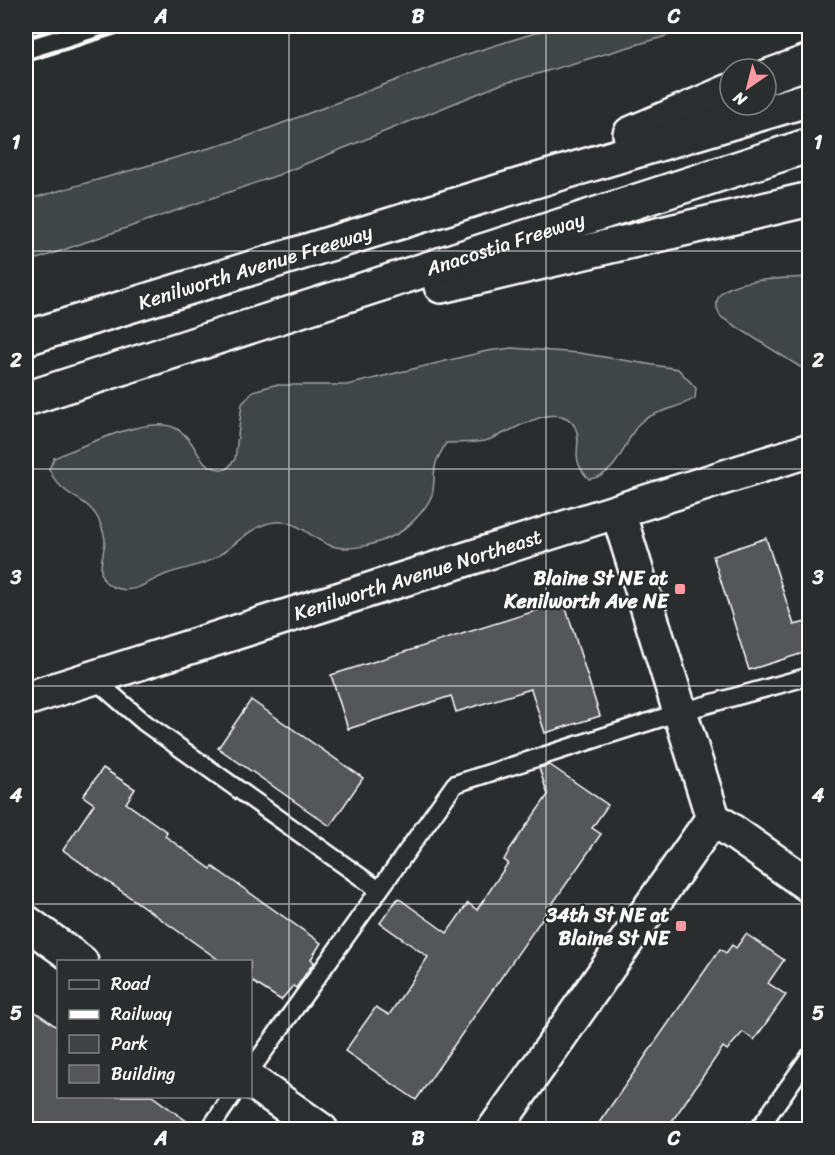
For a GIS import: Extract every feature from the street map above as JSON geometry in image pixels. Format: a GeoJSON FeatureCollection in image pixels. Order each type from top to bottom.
{"type":"FeatureCollection","features":[{"type":"Feature","properties":{"kind":"main road"},"geometry":{"type":"LineString","coordinates":[[778,73],[810,61]]}},
{"type":"Feature","properties":{"kind":"main road"},"geometry":{"type":"LineString","coordinates":[[484,196],[718,96]]}},
{"type":"Feature","properties":{"kind":"main road"},"geometry":{"type":"LineString","coordinates":[[484,196],[810,99]]}},
{"type":"Feature","properties":{"kind":"main road","name":"Anacostia Freeway"},"geometry":{"type":"LineString","coordinates":[[200,344],[810,145]]}},
{"type":"Feature","properties":{"kind":"main road","name":"Kenilworth Avenue Freeway"},"geometry":{"type":"LineString","coordinates":[[26,338],[484,196]]}},
{"type":"Feature","properties":{"kind":"main road"},"geometry":{"type":"LineString","coordinates":[[26,399],[200,344],[674,229],[810,199]]}},
{"type":"Feature","properties":{"kind":"main road","name":"Kenilworth Avenue Northeast"},"geometry":{"type":"LineString","coordinates":[[26,699],[810,450]]}},
{"type":"Feature","properties":{"kind":"main road"},"geometry":{"type":"LineString","coordinates":[[618,512],[713,818],[810,886]]}},
{"type":"Feature","properties":{"kind":"main road"},"geometry":{"type":"LineString","coordinates":[[494,1130],[713,818]]}},
{"type":"Feature","properties":{"kind":"main road"},"geometry":{"type":"LineString","coordinates":[[26,922],[78,960]]}},
{"type":"Feature","properties":{"kind":"main road"},"geometry":{"type":"LineString","coordinates":[[252,1081],[321,1130]]}},
{"type":"Feature","properties":{"kind":"lane"},"geometry":{"type":"LineString","coordinates":[[252,1068],[455,784],[680,712],[810,676]]}},
{"type":"Feature","properties":{"kind":"lane"},"geometry":{"type":"LineString","coordinates":[[93,678],[145,723],[380,890]]}},
{"type":"Feature","properties":{"kind":"lane"},"geometry":{"type":"LineString","coordinates":[[758,1130],[810,1056]]}},
{"type":"Feature","properties":{"kind":"lane"},"geometry":{"type":"LineString","coordinates":[[209,1130],[231,1098]]}},
{"type":"Feature","properties":{"kind":"green space"},"geometry":{"type":"Polygon","coordinates":[[[557,26],[692,26],[663,37],[499,85],[278,175],[26,263],[26,200],[238,140],[452,59],[557,26]]]}},
{"type":"Feature","properties":{"kind":"green space"},"geometry":{"type":"Polygon","coordinates":[[[809,277],[809,368],[800,367],[721,317],[717,303],[721,293],[732,286],[765,279],[809,277]]]}},
{"type":"Feature","properties":{"kind":"green space"},"geometry":{"type":"Polygon","coordinates":[[[512,348],[579,353],[678,369],[696,388],[695,398],[642,421],[613,466],[599,477],[589,479],[582,471],[577,458],[578,440],[575,427],[568,419],[558,415],[547,416],[488,440],[446,443],[436,463],[433,491],[429,501],[409,525],[384,540],[361,547],[336,547],[322,542],[291,524],[268,523],[253,530],[225,551],[200,565],[167,574],[144,585],[126,590],[111,586],[102,576],[105,539],[95,514],[83,502],[61,487],[49,469],[54,458],[116,433],[151,425],[166,425],[177,429],[184,435],[209,466],[227,469],[235,459],[242,404],[253,391],[274,385],[347,385],[487,351],[512,348]]]}},
{"type":"Feature","properties":{"kind":"building"},"geometry":{"type":"Polygon","coordinates":[[[766,538],[794,625],[810,621],[810,651],[749,670],[713,556],[766,538]]]}},
{"type":"Feature","properties":{"kind":"building"},"geometry":{"type":"Polygon","coordinates":[[[564,602],[600,716],[545,733],[531,689],[456,712],[451,696],[348,729],[331,675],[564,602]]]}},
{"type":"Feature","properties":{"kind":"building"},"geometry":{"type":"Polygon","coordinates":[[[251,700],[363,778],[330,826],[218,748],[251,700]]]}},
{"type":"Feature","properties":{"kind":"building"},"geometry":{"type":"Polygon","coordinates":[[[550,765],[608,805],[592,828],[601,834],[416,1100],[345,1051],[376,1007],[389,1015],[428,957],[380,923],[398,898],[447,933],[468,903],[477,910],[508,863],[504,860],[510,849],[548,795],[539,768],[550,765]]]}},
{"type":"Feature","properties":{"kind":"building"},"geometry":{"type":"Polygon","coordinates":[[[103,768],[135,789],[126,803],[167,832],[165,836],[321,943],[311,959],[314,962],[296,988],[293,986],[281,1000],[252,981],[252,960],[219,960],[63,850],[94,804],[83,796],[103,768]]]}},
{"type":"Feature","properties":{"kind":"building"},"geometry":{"type":"Polygon","coordinates":[[[746,934],[784,960],[768,983],[786,995],[754,1040],[743,1032],[727,1050],[723,1047],[666,1130],[594,1130],[720,949],[726,953],[732,945],[736,948],[746,934]]]}},
{"type":"Feature","properties":{"kind":"building"},"geometry":{"type":"Polygon","coordinates":[[[26,1005],[57,1027],[57,1098],[155,1098],[199,1130],[26,1130],[26,1005]]]}},
{"type":"Feature","properties":{"kind":"railway"},"geometry":{"type":"LineString","coordinates":[[26,38],[65,26]]}},
{"type":"Feature","properties":{"kind":"railway"},"geometry":{"type":"LineString","coordinates":[[26,61],[138,26]]}},
{"type":"Feature","properties":{"kind":"place","name":"Blaine St NE at Kenilworth Ave NE"},"geometry":{"type":"Point","coordinates":[680,589]}},
{"type":"Feature","properties":{"kind":"place","name":"34th St NE at Blaine St NE"},"geometry":{"type":"Point","coordinates":[681,926]}}]}
